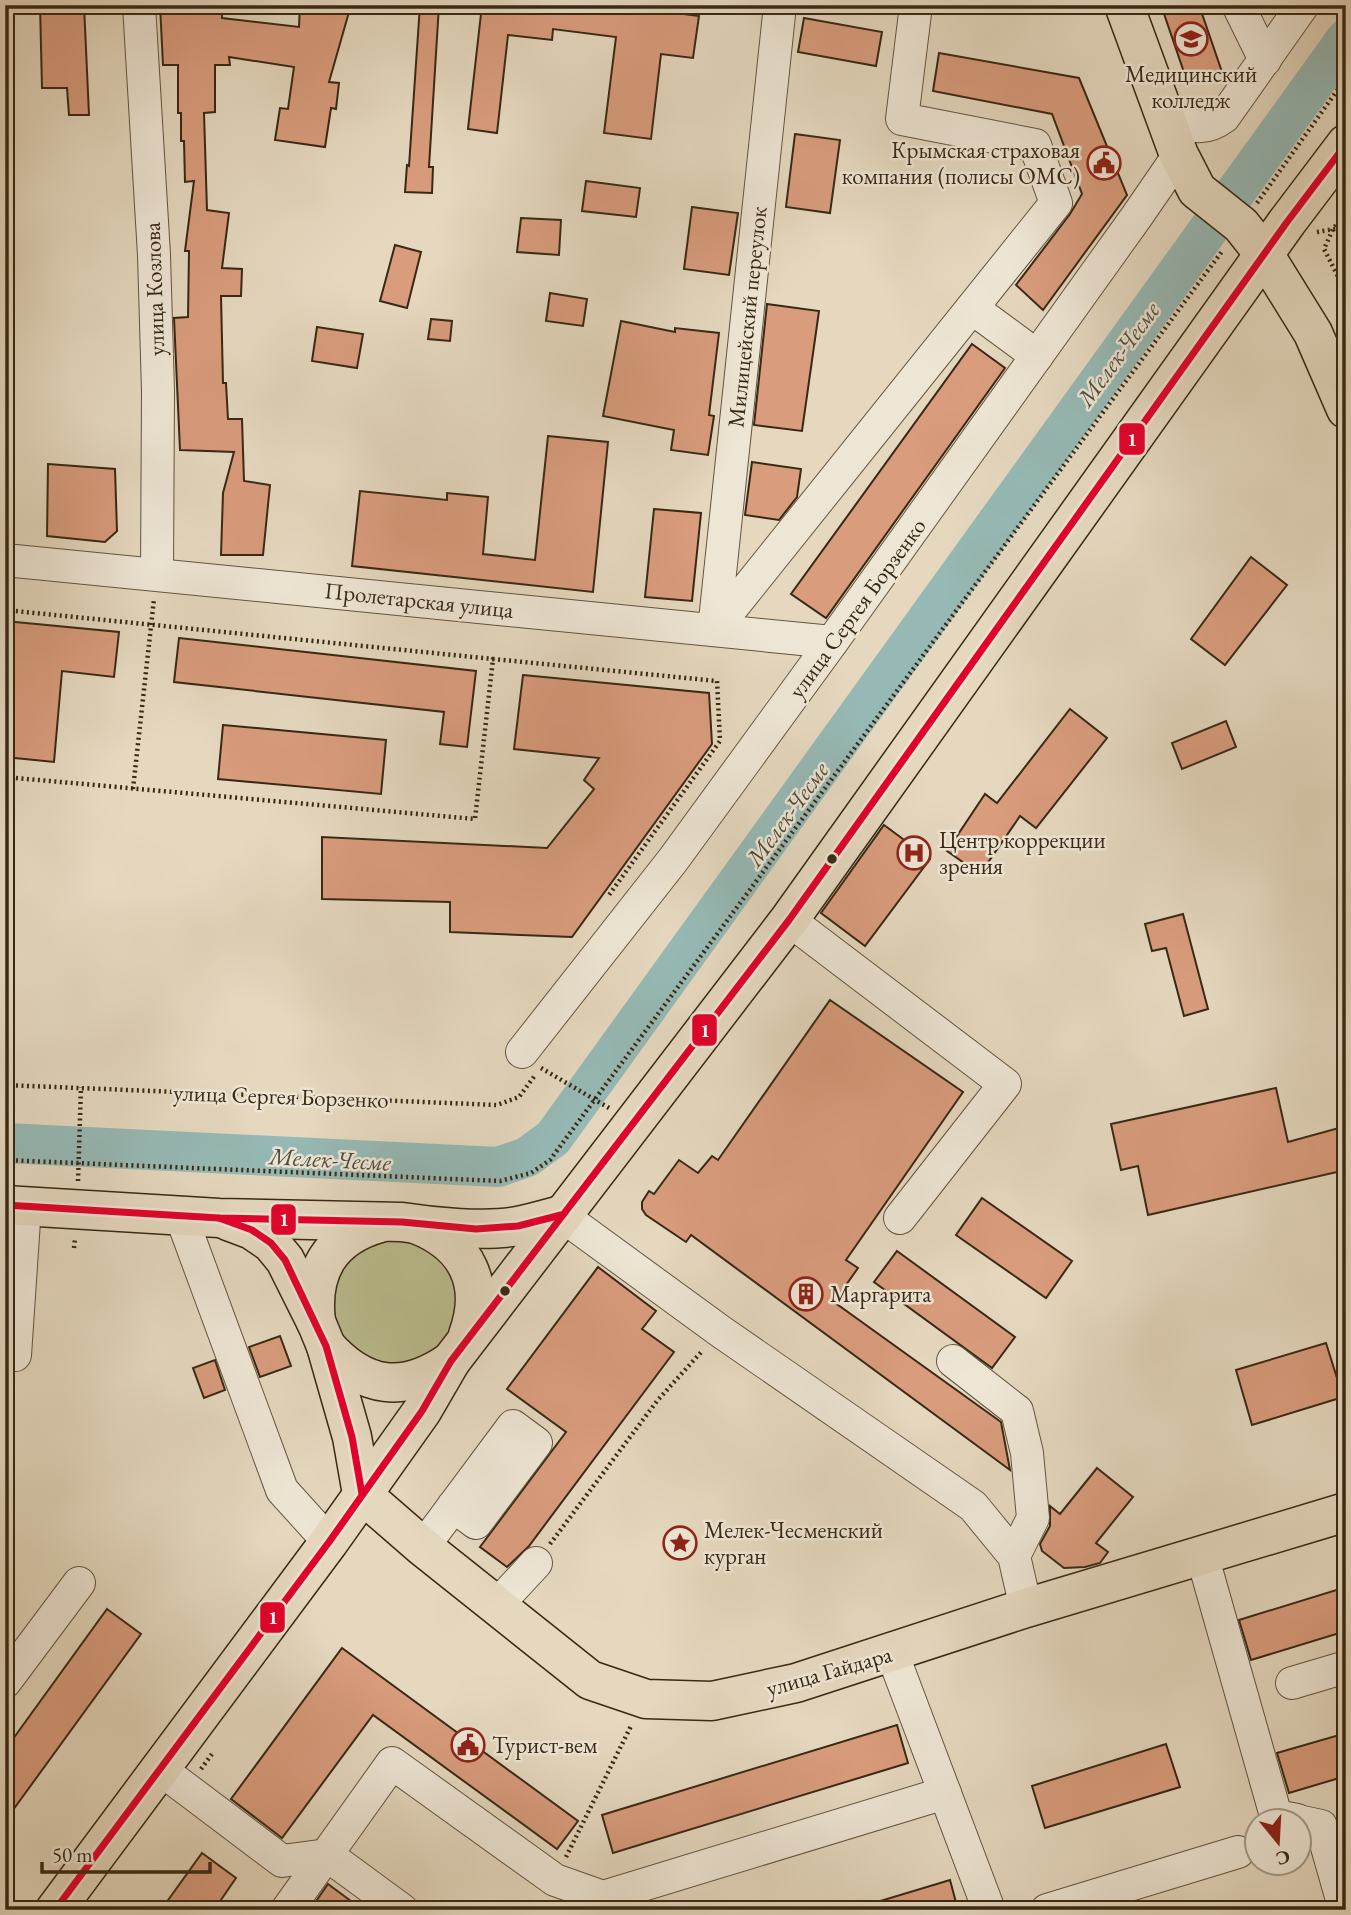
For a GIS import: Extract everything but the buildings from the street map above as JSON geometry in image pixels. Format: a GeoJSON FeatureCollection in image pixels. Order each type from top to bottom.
{"type":"FeatureCollection","features":[{"type":"Feature","properties":{"kind":"main road"},"geometry":{"type":"LineString","coordinates":[[1124,5],[1179,155],[1200,195],[1252,240],[1313,333],[1343,393]]}},
{"type":"Feature","properties":{"kind":"main road"},"geometry":{"type":"LineString","coordinates":[[219,1218],[252,1230],[271,1243],[285,1260],[321,1335],[342,1364],[362,1377],[385,1383],[409,1382],[432,1374],[458,1351],[789,920],[1252,240],[1346,144]]}},
{"type":"Feature","properties":{"kind":"main road"},"geometry":{"type":"LineString","coordinates":[[15,1206],[219,1218],[499,1228],[561,1215]]}},
{"type":"Feature","properties":{"kind":"main road"},"geometry":{"type":"LineString","coordinates":[[54,1910],[329,1542],[422,1411],[458,1351],[475,1315],[476,1301],[471,1273],[450,1243],[432,1230],[402,1223],[361,1229],[340,1243],[324,1263],[315,1286],[314,1301],[321,1335],[352,1437],[362,1494]]}},
{"type":"Feature","properties":{"kind":"main road","name":"улица Гайдара"},"geometry":{"type":"LineString","coordinates":[[362,1494],[590,1680],[646,1699],[712,1701],[796,1683],[1026,1608],[1346,1512]]}},
{"type":"Feature","properties":{"kind":"street","name":"улица Козлова"},"geometry":{"type":"LineString","coordinates":[[139,5],[154,254],[158,391],[157,574]]}},
{"type":"Feature","properties":{"kind":"street","name":"Милицейский переулок"},"geometry":{"type":"LineString","coordinates":[[714,630],[780,5]]}},
{"type":"Feature","properties":{"kind":"street"},"geometry":{"type":"LineString","coordinates":[[714,630],[1056,203],[1035,145],[902,119],[916,5]]}},
{"type":"Feature","properties":{"kind":"street"},"geometry":{"type":"LineString","coordinates":[[1238,5],[1265,60]]}},
{"type":"Feature","properties":{"kind":"street"},"geometry":{"type":"LineString","coordinates":[[1161,109],[1178,121],[1194,127],[1212,126],[1224,117],[1303,5]]}},
{"type":"Feature","properties":{"kind":"street","name":"улица Сергея Борзенко"},"geometry":{"type":"LineString","coordinates":[[531,1060],[1138,216],[1179,155]]}},
{"type":"Feature","properties":{"kind":"street"},"geometry":{"type":"LineString","coordinates":[[972,308],[1037,356]]}},
{"type":"Feature","properties":{"kind":"street","name":"Пролетарская улица"},"geometry":{"type":"LineString","coordinates":[[5,560],[832,642]]}},
{"type":"Feature","properties":{"kind":"street"},"geometry":{"type":"LineString","coordinates":[[789,920],[1005,1084],[901,1218]]}},
{"type":"Feature","properties":{"kind":"street"},"geometry":{"type":"LineString","coordinates":[[5,1354],[15,1354],[15,1206]]}},
{"type":"Feature","properties":{"kind":"street"},"geometry":{"type":"LineString","coordinates":[[561,1215],[720,1331],[973,1506],[1014,1556],[1026,1608]]}},
{"type":"Feature","properties":{"kind":"street"},"geometry":{"type":"LineString","coordinates":[[181,1216],[282,1490],[329,1542]]}},
{"type":"Feature","properties":{"kind":"street"},"geometry":{"type":"LineString","coordinates":[[953,1362],[1017,1411],[1027,1453],[1032,1518],[1014,1556]]}},
{"type":"Feature","properties":{"kind":"street"},"geometry":{"type":"LineString","coordinates":[[423,1546],[453,1506]]}},
{"type":"Feature","properties":{"kind":"street"},"geometry":{"type":"LineString","coordinates":[[1202,1555],[1276,1816],[1315,1822],[1345,1910]]}},
{"type":"Feature","properties":{"kind":"street"},"geometry":{"type":"LineString","coordinates":[[497,1605],[536,1563]]}},
{"type":"Feature","properties":{"kind":"street"},"geometry":{"type":"LineString","coordinates":[[5,1682],[79,1583]]}},
{"type":"Feature","properties":{"kind":"street"},"geometry":{"type":"LineString","coordinates":[[892,1653],[989,1910]]}},
{"type":"Feature","properties":{"kind":"street"},"geometry":{"type":"LineString","coordinates":[[1292,1683],[1346,1667]]}},
{"type":"Feature","properties":{"kind":"street"},"geometry":{"type":"LineString","coordinates":[[287,1910],[392,1763],[555,1880],[604,1903],[945,1793]]}},
{"type":"Feature","properties":{"kind":"street"},"geometry":{"type":"LineString","coordinates":[[160,1769],[282,1861],[327,1855],[402,1910]]}},
{"type":"Feature","properties":{"kind":"street"},"geometry":{"type":"LineString","coordinates":[[1047,1910],[1238,1853]]}},
{"type":"Feature","properties":{"kind":"path"},"geometry":{"type":"LineString","coordinates":[[5,1160],[500,1181],[531,1173],[550,1160],[1252,240],[1346,78]]}},
{"type":"Feature","properties":{"kind":"path"},"geometry":{"type":"LineString","coordinates":[[1346,212],[1333,229],[1324,249],[1346,292]]}},
{"type":"Feature","properties":{"kind":"path"},"geometry":{"type":"LineString","coordinates":[[132,789],[157,574]]}},
{"type":"Feature","properties":{"kind":"path"},"geometry":{"type":"LineString","coordinates":[[5,610],[717,681],[720,741],[602,905]]}},
{"type":"Feature","properties":{"kind":"path"},"geometry":{"type":"LineString","coordinates":[[5,777],[475,820],[493,659]]}},
{"type":"Feature","properties":{"kind":"path","name":"улица Сергея Борзенко"},"geometry":{"type":"LineString","coordinates":[[5,1085],[497,1105],[519,1097],[531,1060]]}},
{"type":"Feature","properties":{"kind":"path"},"geometry":{"type":"LineString","coordinates":[[552,1076],[596,1100]]}},
{"type":"Feature","properties":{"kind":"path"},"geometry":{"type":"LineString","coordinates":[[79,1163],[81,1087]]}},
{"type":"Feature","properties":{"kind":"path"},"geometry":{"type":"LineString","coordinates":[[536,1563],[657,1401],[720,1331]]}},
{"type":"Feature","properties":{"kind":"path"},"geometry":{"type":"LineString","coordinates":[[555,1880],[646,1699]]}},
{"type":"Feature","properties":{"kind":"green space"},"geometry":{"type":"Polygon","coordinates":[[[394,1234],[432,1245],[461,1291],[455,1329],[427,1360],[384,1368],[335,1334],[332,1276],[340,1261],[394,1234]]]}},
{"type":"Feature","properties":{"kind":"waterway","name":"Мелек-Чесме"},"geometry":{"type":"LineString","coordinates":[[5,1143],[498,1167],[527,1157],[553,1138],[1346,39]]}},
{"type":"Feature","properties":{"kind":"transit line","name":"1"},"geometry":{"type":"LineString","coordinates":[[55,1910],[329,1542],[422,1411],[451,1361],[789,920],[1287,222],[1346,144]]}},
{"type":"Feature","properties":{"kind":"transit line","name":"1"},"geometry":{"type":"LineString","coordinates":[[5,1205],[219,1218],[402,1222],[476,1229],[518,1226],[561,1215]]}},
{"type":"Feature","properties":{"kind":"transit line","name":"1"},"geometry":{"type":"LineString","coordinates":[[219,1218],[252,1230],[271,1243],[285,1260],[326,1346],[352,1437],[362,1494]]}},
{"type":"Feature","properties":{"kind":"place","name":"Медицинский колледж"},"geometry":{"type":"Point","coordinates":[1191,39]}},
{"type":"Feature","properties":{"kind":"place","name":"Крымская страховая компания (полисы ОМС)"},"geometry":{"type":"Point","coordinates":[1104,163]}},
{"type":"Feature","properties":{"kind":"place","name":"Центр коррекции зрения"},"geometry":{"type":"Point","coordinates":[914,853]}},
{"type":"Feature","properties":{"kind":"place","name":"Маргарита"},"geometry":{"type":"Point","coordinates":[806,1294]}},
{"type":"Feature","properties":{"kind":"place","name":"Мелек-Чесменский курган"},"geometry":{"type":"Point","coordinates":[680,1543]}},
{"type":"Feature","properties":{"kind":"place","name":"Турист-вем"},"geometry":{"type":"Point","coordinates":[468,1745]}}]}
